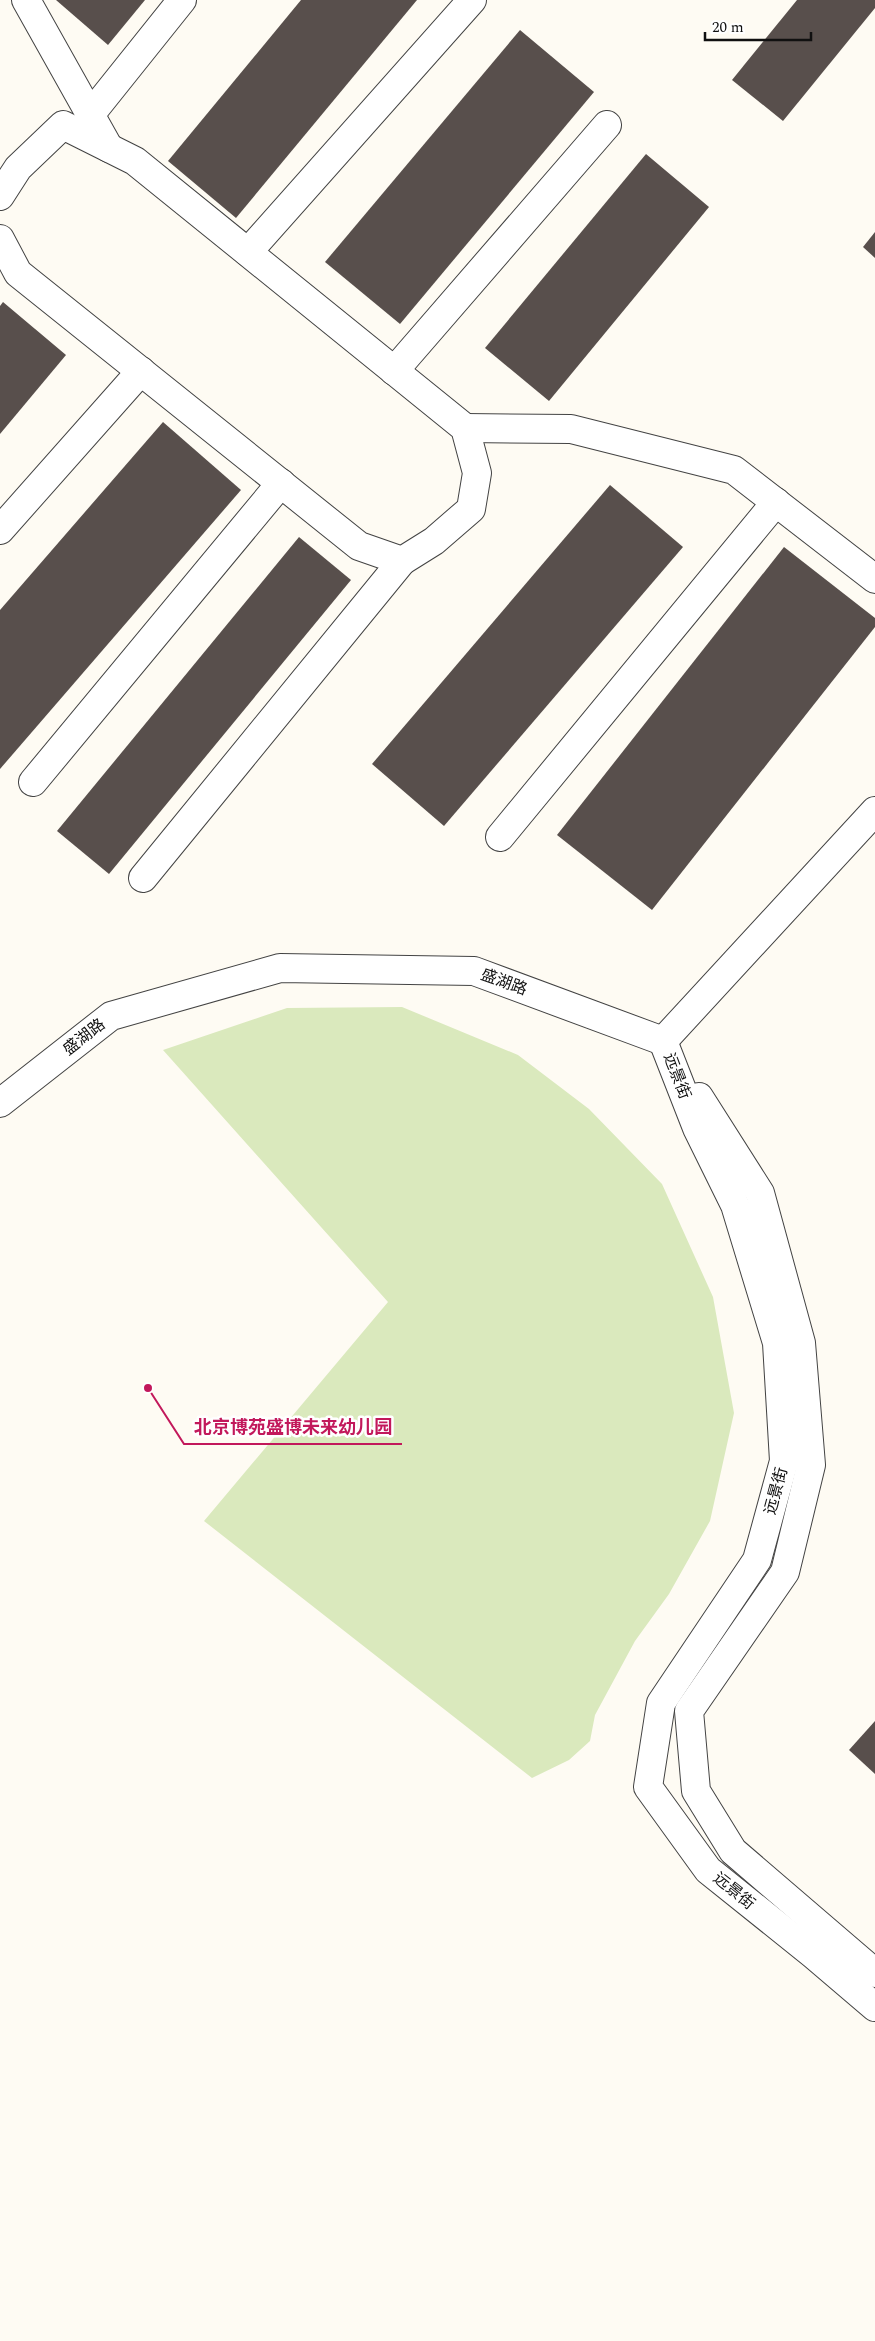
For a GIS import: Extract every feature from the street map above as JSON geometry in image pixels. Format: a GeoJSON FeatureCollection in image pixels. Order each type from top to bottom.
{"type":"FeatureCollection","features":[{"type":"Feature","properties":{"kind":"street"},"geometry":{"type":"LineString","coordinates":[[26,0],[109,148]]}},
{"type":"Feature","properties":{"kind":"street"},"geometry":{"type":"LineString","coordinates":[[90,115],[182,0]]}},
{"type":"Feature","properties":{"kind":"street"},"geometry":{"type":"LineString","coordinates":[[248,252],[472,0]]}},
{"type":"Feature","properties":{"kind":"street"},"geometry":{"type":"LineString","coordinates":[[0,196],[18,168],[62,125],[135,161],[465,428],[476,473],[471,508],[434,541],[402,561],[142,878]]}},
{"type":"Feature","properties":{"kind":"street"},"geometry":{"type":"LineString","coordinates":[[394,370],[607,125]]}},
{"type":"Feature","properties":{"kind":"street"},"geometry":{"type":"LineString","coordinates":[[1,242],[18,273],[359,546],[402,561]]}},
{"type":"Feature","properties":{"kind":"street"},"geometry":{"type":"LineString","coordinates":[[0,530],[141,371]]}},
{"type":"Feature","properties":{"kind":"street"},"geometry":{"type":"LineString","coordinates":[[465,428],[571,429],[734,470],[875,579]]}},
{"type":"Feature","properties":{"kind":"street"},"geometry":{"type":"LineString","coordinates":[[33,782],[281,483]]}},
{"type":"Feature","properties":{"kind":"street"},"geometry":{"type":"LineString","coordinates":[[500,838],[776,502]]}},
{"type":"Feature","properties":{"kind":"street"},"geometry":{"type":"LineString","coordinates":[[663,1041],[875,812]]}},
{"type":"Feature","properties":{"kind":"street","name":"盛湖路"},"geometry":{"type":"LineString","coordinates":[[0,1103],[111,1016],[280,968],[474,971],[663,1041]]}},
{"type":"Feature","properties":{"kind":"street","name":"远景街"},"geometry":{"type":"LineString","coordinates":[[663,1041],[760,1194],[801,1343],[811,1465],[786,1572],[689,1711],[696,1791],[733,1851],[875,1973]]}},
{"type":"Feature","properties":{"kind":"street","name":"远景街"},"geometry":{"type":"LineString","coordinates":[[663,1041],[697,1128],[735,1205],[776,1344],[784,1461],[757,1560],[661,1703],[648,1787],[708,1870],[814,1955],[875,2007]]}},
{"type":"Feature","properties":{"kind":"green space"},"geometry":{"type":"Polygon","coordinates":[[[402,1007],[518,1055],[589,1109],[662,1184],[713,1297],[734,1413],[710,1521],[669,1594],[635,1641],[595,1715],[590,1741],[569,1760],[532,1778],[204,1521],[388,1302],[163,1050],[287,1008],[402,1007]]]}},
{"type":"Feature","properties":{"kind":"building"},"geometry":{"type":"Polygon","coordinates":[[[56,0],[145,0],[108,45],[56,0]]]}},
{"type":"Feature","properties":{"kind":"building"},"geometry":{"type":"Polygon","coordinates":[[[301,0],[417,0],[236,218],[168,161],[301,0]]]}},
{"type":"Feature","properties":{"kind":"building"},"geometry":{"type":"Polygon","coordinates":[[[797,0],[875,0],[875,8],[783,121],[732,80],[797,0]]]}},
{"type":"Feature","properties":{"kind":"building"},"geometry":{"type":"Polygon","coordinates":[[[520,30],[594,92],[400,324],[325,262],[520,30]]]}},
{"type":"Feature","properties":{"kind":"building"},"geometry":{"type":"Polygon","coordinates":[[[646,154],[709,207],[549,401],[485,348],[646,154]]]}},
{"type":"Feature","properties":{"kind":"building"},"geometry":{"type":"Polygon","coordinates":[[[875,232],[875,258],[863,247],[875,232]]]}},
{"type":"Feature","properties":{"kind":"building"},"geometry":{"type":"Polygon","coordinates":[[[3,302],[66,355],[0,434],[0,306],[3,302]]]}},
{"type":"Feature","properties":{"kind":"building"},"geometry":{"type":"Polygon","coordinates":[[[163,422],[241,490],[0,769],[0,610],[163,422]]]}},
{"type":"Feature","properties":{"kind":"building"},"geometry":{"type":"Polygon","coordinates":[[[610,485],[683,547],[444,826],[372,764],[610,485]]]}},
{"type":"Feature","properties":{"kind":"building"},"geometry":{"type":"Polygon","coordinates":[[[299,537],[351,580],[109,874],[57,831],[299,537]]]}},
{"type":"Feature","properties":{"kind":"building"},"geometry":{"type":"Polygon","coordinates":[[[784,547],[875,618],[875,627],[652,910],[557,835],[784,547]]]}},
{"type":"Feature","properties":{"kind":"building"},"geometry":{"type":"Polygon","coordinates":[[[875,1721],[875,1774],[849,1750],[875,1721]]]}},
{"type":"Feature","properties":{"kind":"place","name":"北京博苑盛博未来幼儿园"},"geometry":{"type":"Point","coordinates":[148,1388]}}]}
